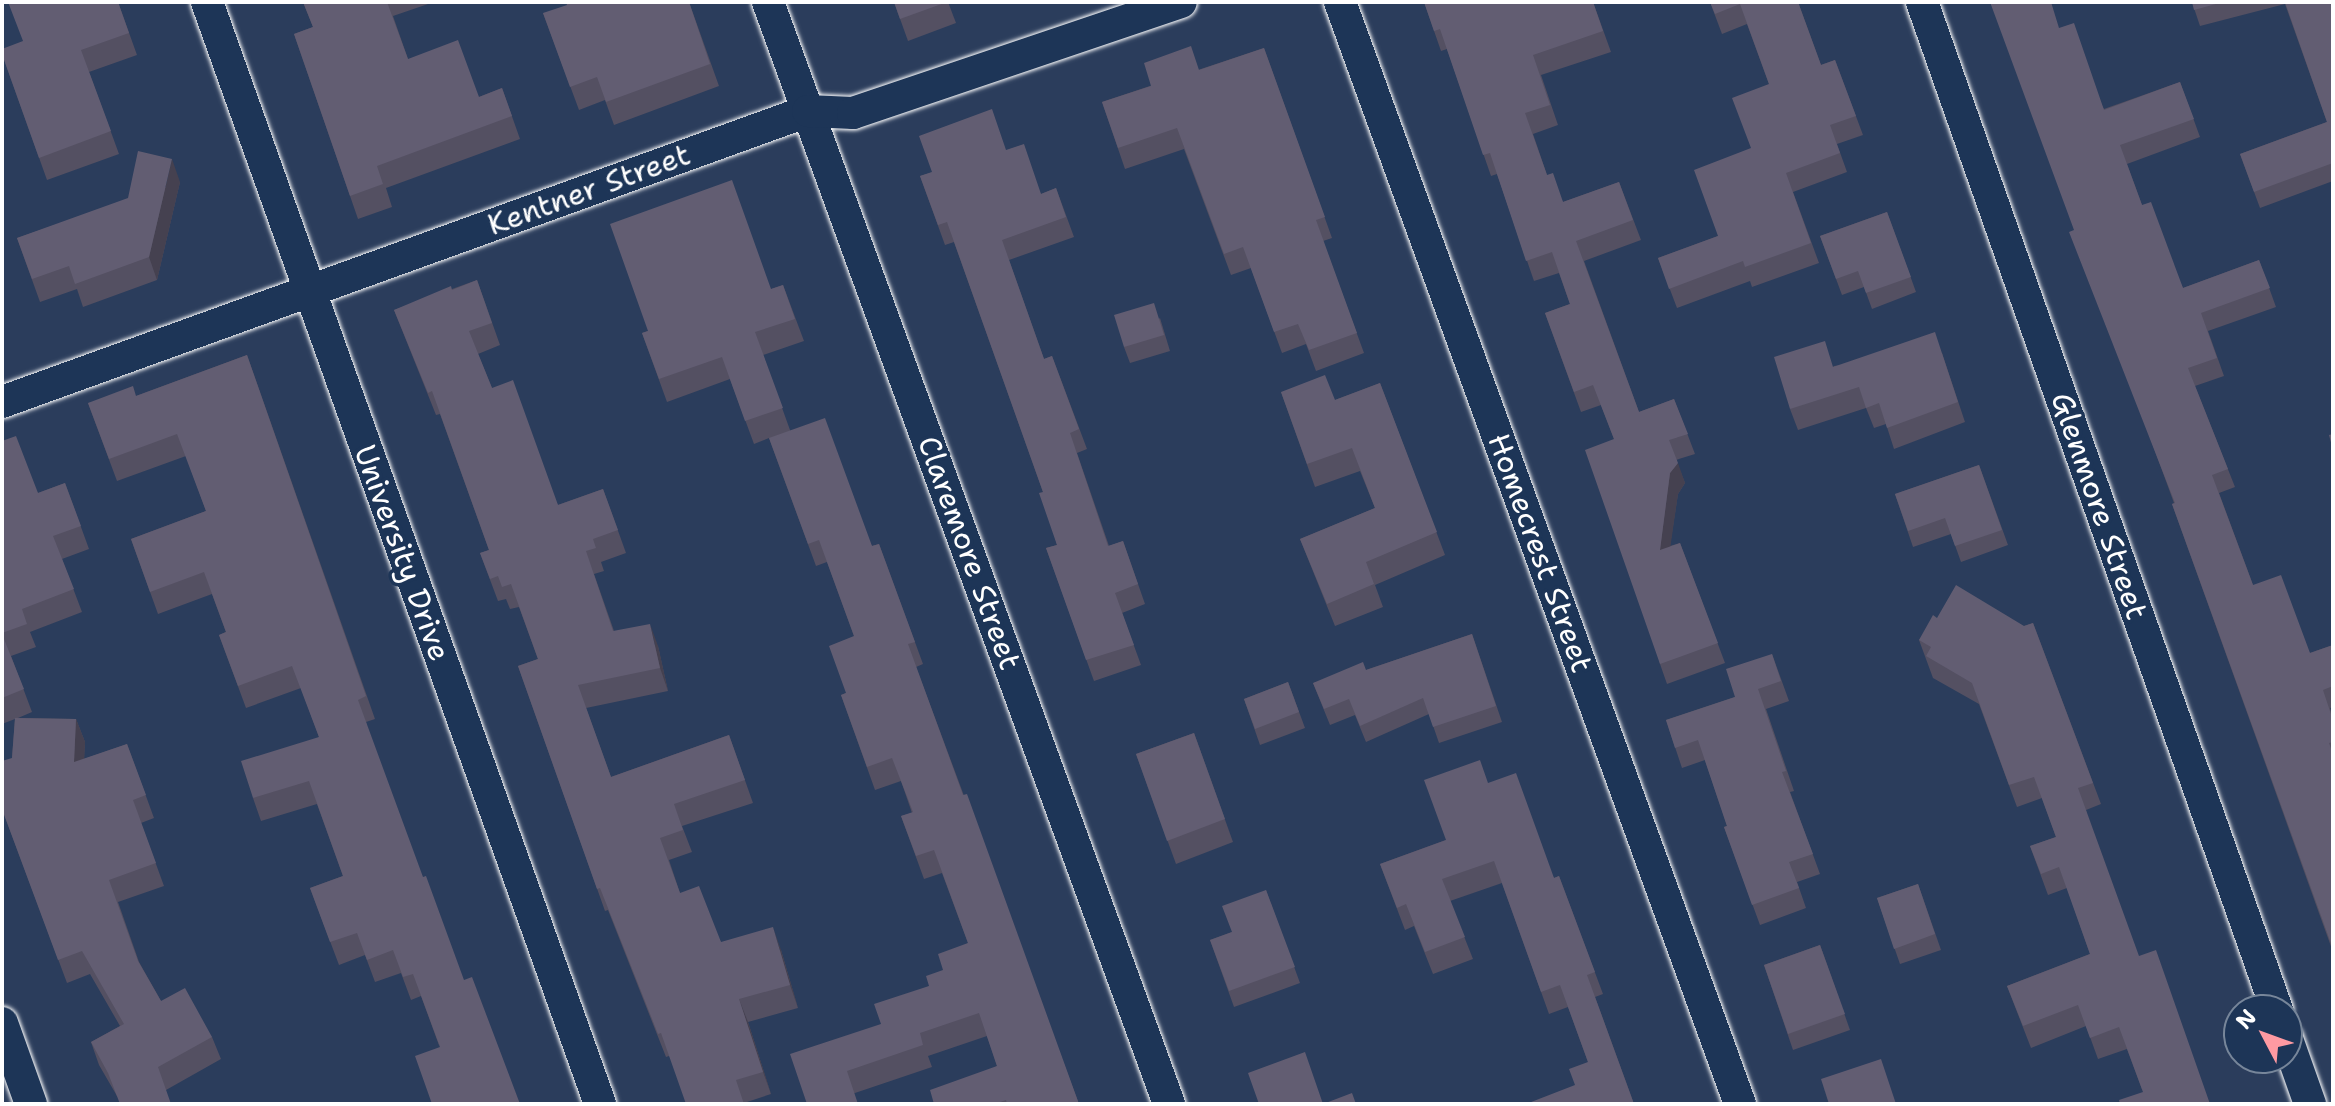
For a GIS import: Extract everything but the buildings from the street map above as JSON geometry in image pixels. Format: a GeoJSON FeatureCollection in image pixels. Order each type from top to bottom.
{"type":"FeatureCollection","features":[{"type":"Feature","properties":{"kind":"street","name":"University Drive"},"geometry":{"type":"LineString","coordinates":[[207,2],[600,1104]]}},
{"type":"Feature","properties":{"kind":"street","name":"Claremore Street"},"geometry":{"type":"LineString","coordinates":[[768,2],[1169,1104]]}},
{"type":"Feature","properties":{"kind":"street","name":"Kentner Street"},"geometry":{"type":"LineString","coordinates":[[2,402],[808,111],[853,113],[1181,2]]}},
{"type":"Feature","properties":{"kind":"street","name":"Homecrest Street"},"geometry":{"type":"LineString","coordinates":[[1340,2],[1740,1104]]}},
{"type":"Feature","properties":{"kind":"street","name":"Glenmore Street"},"geometry":{"type":"LineString","coordinates":[[1922,2],[2271,994]]}},
{"type":"Feature","properties":{"kind":"street"},"geometry":{"type":"LineString","coordinates":[[2,1023],[31,1104]]}},
{"type":"Feature","properties":{"kind":"street"},"geometry":{"type":"LineString","coordinates":[[2299,1074],[2310,1104]]}}]}
